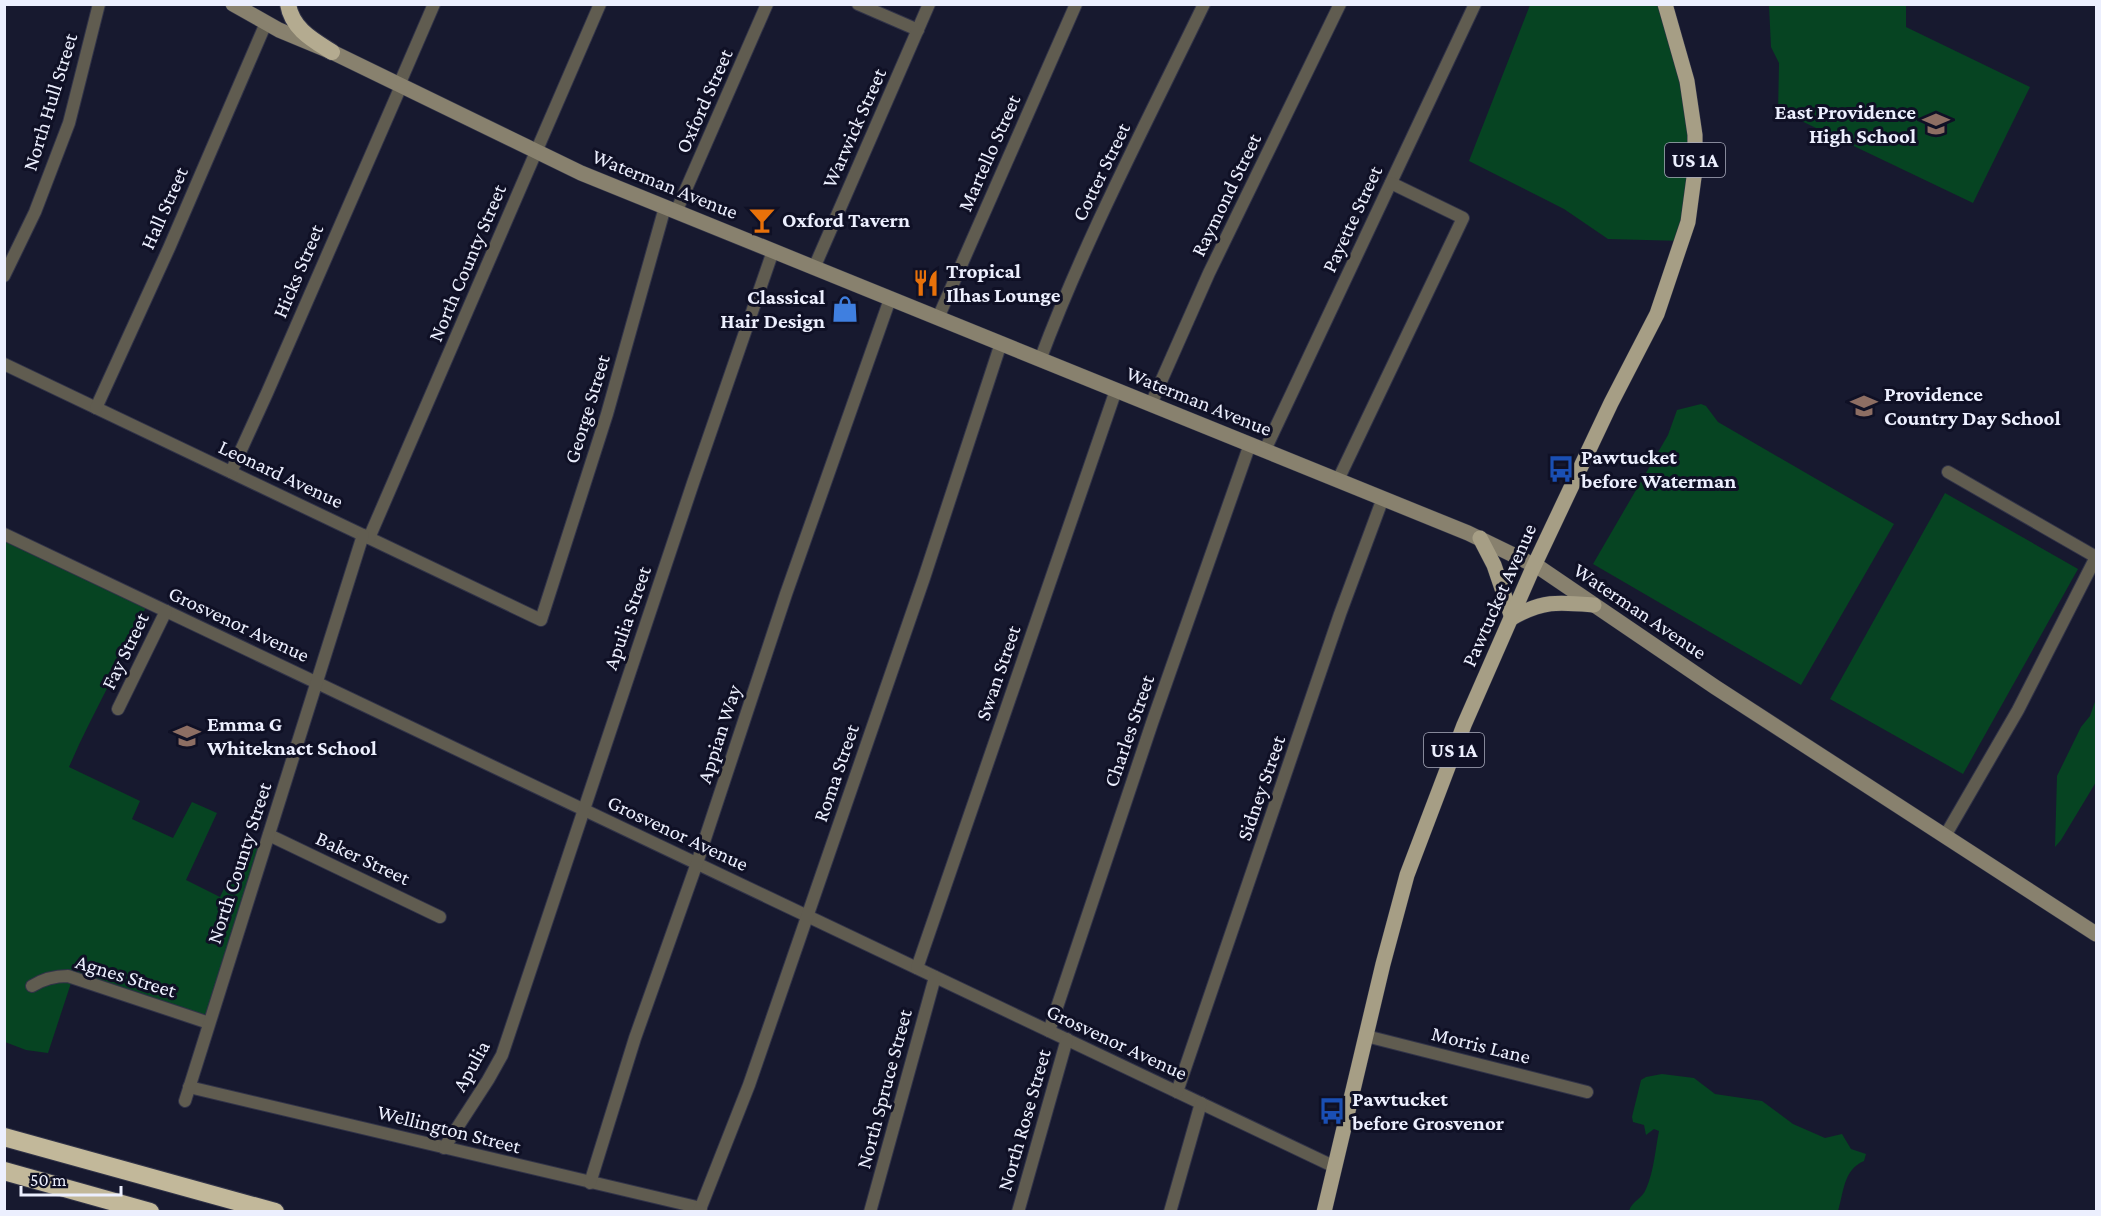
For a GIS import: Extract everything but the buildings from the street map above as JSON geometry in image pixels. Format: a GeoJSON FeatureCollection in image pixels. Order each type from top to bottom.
{"type":"FeatureCollection","features":[{"type":"Feature","properties":{"kind":"highway"},"geometry":{"type":"LineString","coordinates":[[288,4],[292,18],[299,28],[332,52]]}},
{"type":"Feature","properties":{"kind":"highway"},"geometry":{"type":"LineString","coordinates":[[4,1137],[275,1212]]}},
{"type":"Feature","properties":{"kind":"highway"},"geometry":{"type":"LineString","coordinates":[[4,1171],[150,1212]]}},
{"type":"Feature","properties":{"kind":"main road","name":"Waterman Avenue"},"geometry":{"type":"LineString","coordinates":[[232,4],[266,23],[332,52],[536,153],[670,210],[1480,538],[1535,566],[1714,687],[2097,934]]}},
{"type":"Feature","properties":{"kind":"main road","name":"Pawtucket Avenue"},"geometry":{"type":"LineString","coordinates":[[1324,1212],[1391,932],[1407,875],[1464,725],[1611,403],[1657,314],[1688,222],[1695,170],[1695,135],[1687,81],[1665,4]]}},
{"type":"Feature","properties":{"kind":"main road"},"geometry":{"type":"LineString","coordinates":[[1480,538],[1494,566],[1512,618],[1530,608],[1557,602],[1594,605]]}},
{"type":"Feature","properties":{"kind":"street","name":"North Hull Street"},"geometry":{"type":"LineString","coordinates":[[4,276],[35,212],[69,123],[99,4]]}},
{"type":"Feature","properties":{"kind":"street","name":"North County Street"},"geometry":{"type":"LineString","coordinates":[[185,1101],[317,682],[366,536],[600,4]]}},
{"type":"Feature","properties":{"kind":"street","name":"Oxford Street"},"geometry":{"type":"LineString","coordinates":[[670,210],[767,4]]}},
{"type":"Feature","properties":{"kind":"street"},"geometry":{"type":"LineString","coordinates":[[858,4],[918,30]]}},
{"type":"Feature","properties":{"kind":"street","name":"Warwick Street"},"geometry":{"type":"LineString","coordinates":[[814,268],[929,4]]}},
{"type":"Feature","properties":{"kind":"street","name":"Martello Street"},"geometry":{"type":"LineString","coordinates":[[938,318],[1076,4]]}},
{"type":"Feature","properties":{"kind":"street","name":"Cotter Street"},"geometry":{"type":"LineString","coordinates":[[1040,360],[1093,233],[1204,4]]}},
{"type":"Feature","properties":{"kind":"street","name":"Raymond Street"},"geometry":{"type":"LineString","coordinates":[[1151,404],[1209,273],[1340,4]]}},
{"type":"Feature","properties":{"kind":"street","name":"Payette Street"},"geometry":{"type":"LineString","coordinates":[[1265,450],[1475,4]]}},
{"type":"Feature","properties":{"kind":"street","name":"Hicks Street"},"geometry":{"type":"LineString","coordinates":[[231,472],[432,9]]}},
{"type":"Feature","properties":{"kind":"street","name":"Hall Street"},"geometry":{"type":"LineString","coordinates":[[96,408],[169,248],[266,23]]}},
{"type":"Feature","properties":{"kind":"street"},"geometry":{"type":"LineString","coordinates":[[1338,480],[1463,218],[1391,183]]}},
{"type":"Feature","properties":{"kind":"street","name":"George Street"},"geometry":{"type":"LineString","coordinates":[[541,620],[670,210]]}},
{"type":"Feature","properties":{"kind":"street","name":"Apulia Street"},"geometry":{"type":"LineString","coordinates":[[521,998],[773,251]]}},
{"type":"Feature","properties":{"kind":"street","name":"Appian Way"},"geometry":{"type":"LineString","coordinates":[[590,1183],[635,1038],[697,863],[786,594],[890,299]]}},
{"type":"Feature","properties":{"kind":"street","name":"Roma Street"},"geometry":{"type":"LineString","coordinates":[[700,1210],[749,1085],[924,578],[1001,343]]}},
{"type":"Feature","properties":{"kind":"street","name":"Leonard Avenue"},"geometry":{"type":"LineString","coordinates":[[4,364],[541,620]]}},
{"type":"Feature","properties":{"kind":"street","name":"Swan Street"},"geometry":{"type":"LineString","coordinates":[[917,968],[1116,390]]}},
{"type":"Feature","properties":{"kind":"street","name":"Charles Street"},"geometry":{"type":"LineString","coordinates":[[1049,1031],[1148,734],[1250,444]]}},
{"type":"Feature","properties":{"kind":"street"},"geometry":{"type":"LineString","coordinates":[[1945,836],[2018,710],[2096,557],[1948,472]]}},
{"type":"Feature","properties":{"kind":"street","name":"Sidney Street"},"geometry":{"type":"LineString","coordinates":[[1177,1092],[1340,614],[1383,498]]}},
{"type":"Feature","properties":{"kind":"street","name":"Grosvenor Avenue"},"geometry":{"type":"LineString","coordinates":[[4,534],[1335,1167]]}},
{"type":"Feature","properties":{"kind":"street","name":"Fay Street"},"geometry":{"type":"LineString","coordinates":[[118,709],[166,611]]}},
{"type":"Feature","properties":{"kind":"street","name":"Baker Street"},"geometry":{"type":"LineString","coordinates":[[269,835],[440,917]]}},
{"type":"Feature","properties":{"kind":"street","name":"Agnes Street"},"geometry":{"type":"LineString","coordinates":[[32,986],[56,976],[68,976],[209,1023]]}},
{"type":"Feature","properties":{"kind":"street","name":"North Spruce Street"},"geometry":{"type":"LineString","coordinates":[[870,1212],[935,977]]}},
{"type":"Feature","properties":{"kind":"street","name":"Apulia"},"geometry":{"type":"LineString","coordinates":[[444,1148],[502,1055],[521,998]]}},
{"type":"Feature","properties":{"kind":"street","name":"Morris Lane"},"geometry":{"type":"LineString","coordinates":[[1366,1036],[1587,1092]]}},
{"type":"Feature","properties":{"kind":"street","name":"North Rose Street"},"geometry":{"type":"LineString","coordinates":[[1018,1212],[1067,1039]]}},
{"type":"Feature","properties":{"kind":"street","name":"Wellington Street"},"geometry":{"type":"LineString","coordinates":[[189,1087],[700,1210]]}},
{"type":"Feature","properties":{"kind":"street"},"geometry":{"type":"LineString","coordinates":[[1170,1212],[1201,1103]]}},
{"type":"Feature","properties":{"kind":"green space"},"geometry":{"type":"Polygon","coordinates":[[[1530,5],[1667,5],[1696,118],[1683,241],[1608,239],[1564,209],[1469,161],[1530,5]]]}},
{"type":"Feature","properties":{"kind":"green space"},"geometry":{"type":"Polygon","coordinates":[[[1769,5],[1906,5],[1906,27],[2030,87],[1973,203],[1793,117],[1778,114],[1779,63],[1771,47],[1769,5]]]}},
{"type":"Feature","properties":{"kind":"green space"},"geometry":{"type":"Polygon","coordinates":[[[1701,404],[1706,406],[1718,422],[1894,524],[1801,685],[1593,564],[1668,435],[1677,410],[1701,404]]]}},
{"type":"Feature","properties":{"kind":"green space"},"geometry":{"type":"Polygon","coordinates":[[[1945,493],[2078,569],[1963,774],[1830,699],[1945,493]]]}},
{"type":"Feature","properties":{"kind":"green space"},"geometry":{"type":"Polygon","coordinates":[[[4,535],[148,602],[69,767],[140,801],[132,819],[173,838],[192,802],[217,813],[186,880],[220,897],[248,839],[266,844],[208,1025],[73,977],[48,1053],[26,1050],[5,1042],[4,535]]]}},
{"type":"Feature","properties":{"kind":"green space"},"geometry":{"type":"Polygon","coordinates":[[[2096,699],[2096,782],[2055,847],[2057,776],[2081,727],[2090,716],[2096,699]]]}},
{"type":"Feature","properties":{"kind":"green space"},"geometry":{"type":"Polygon","coordinates":[[[1662,1074],[1694,1078],[1715,1094],[1762,1101],[1793,1124],[1825,1138],[1842,1134],[1851,1149],[1866,1154],[1864,1161],[1857,1165],[1848,1176],[1838,1211],[1629,1211],[1649,1182],[1659,1131],[1654,1129],[1646,1135],[1644,1125],[1633,1122],[1632,1117],[1641,1080],[1662,1074]]]}},
{"type":"Feature","properties":{"kind":"place","name":"East Providence High School"},"geometry":{"type":"Point","coordinates":[1936,124]}},
{"type":"Feature","properties":{"kind":"place","name":"Oxford Tavern"},"geometry":{"type":"Point","coordinates":[762,220]}},
{"type":"Feature","properties":{"kind":"place","name":"Tropical Ilhas Lounge"},"geometry":{"type":"Point","coordinates":[926,283]}},
{"type":"Feature","properties":{"kind":"place","name":"Classical Hair Design"},"geometry":{"type":"Point","coordinates":[845,309]}},
{"type":"Feature","properties":{"kind":"place","name":"Providence Country Day School"},"geometry":{"type":"Point","coordinates":[1864,406]}},
{"type":"Feature","properties":{"kind":"place","name":"Pawtucket before Waterman"},"geometry":{"type":"Point","coordinates":[1561,469]}},
{"type":"Feature","properties":{"kind":"place","name":"Emma G Whiteknact School"},"geometry":{"type":"Point","coordinates":[187,736]}},
{"type":"Feature","properties":{"kind":"place","name":"Pawtucket before Grosvenor"},"geometry":{"type":"Point","coordinates":[1332,1111]}}]}
